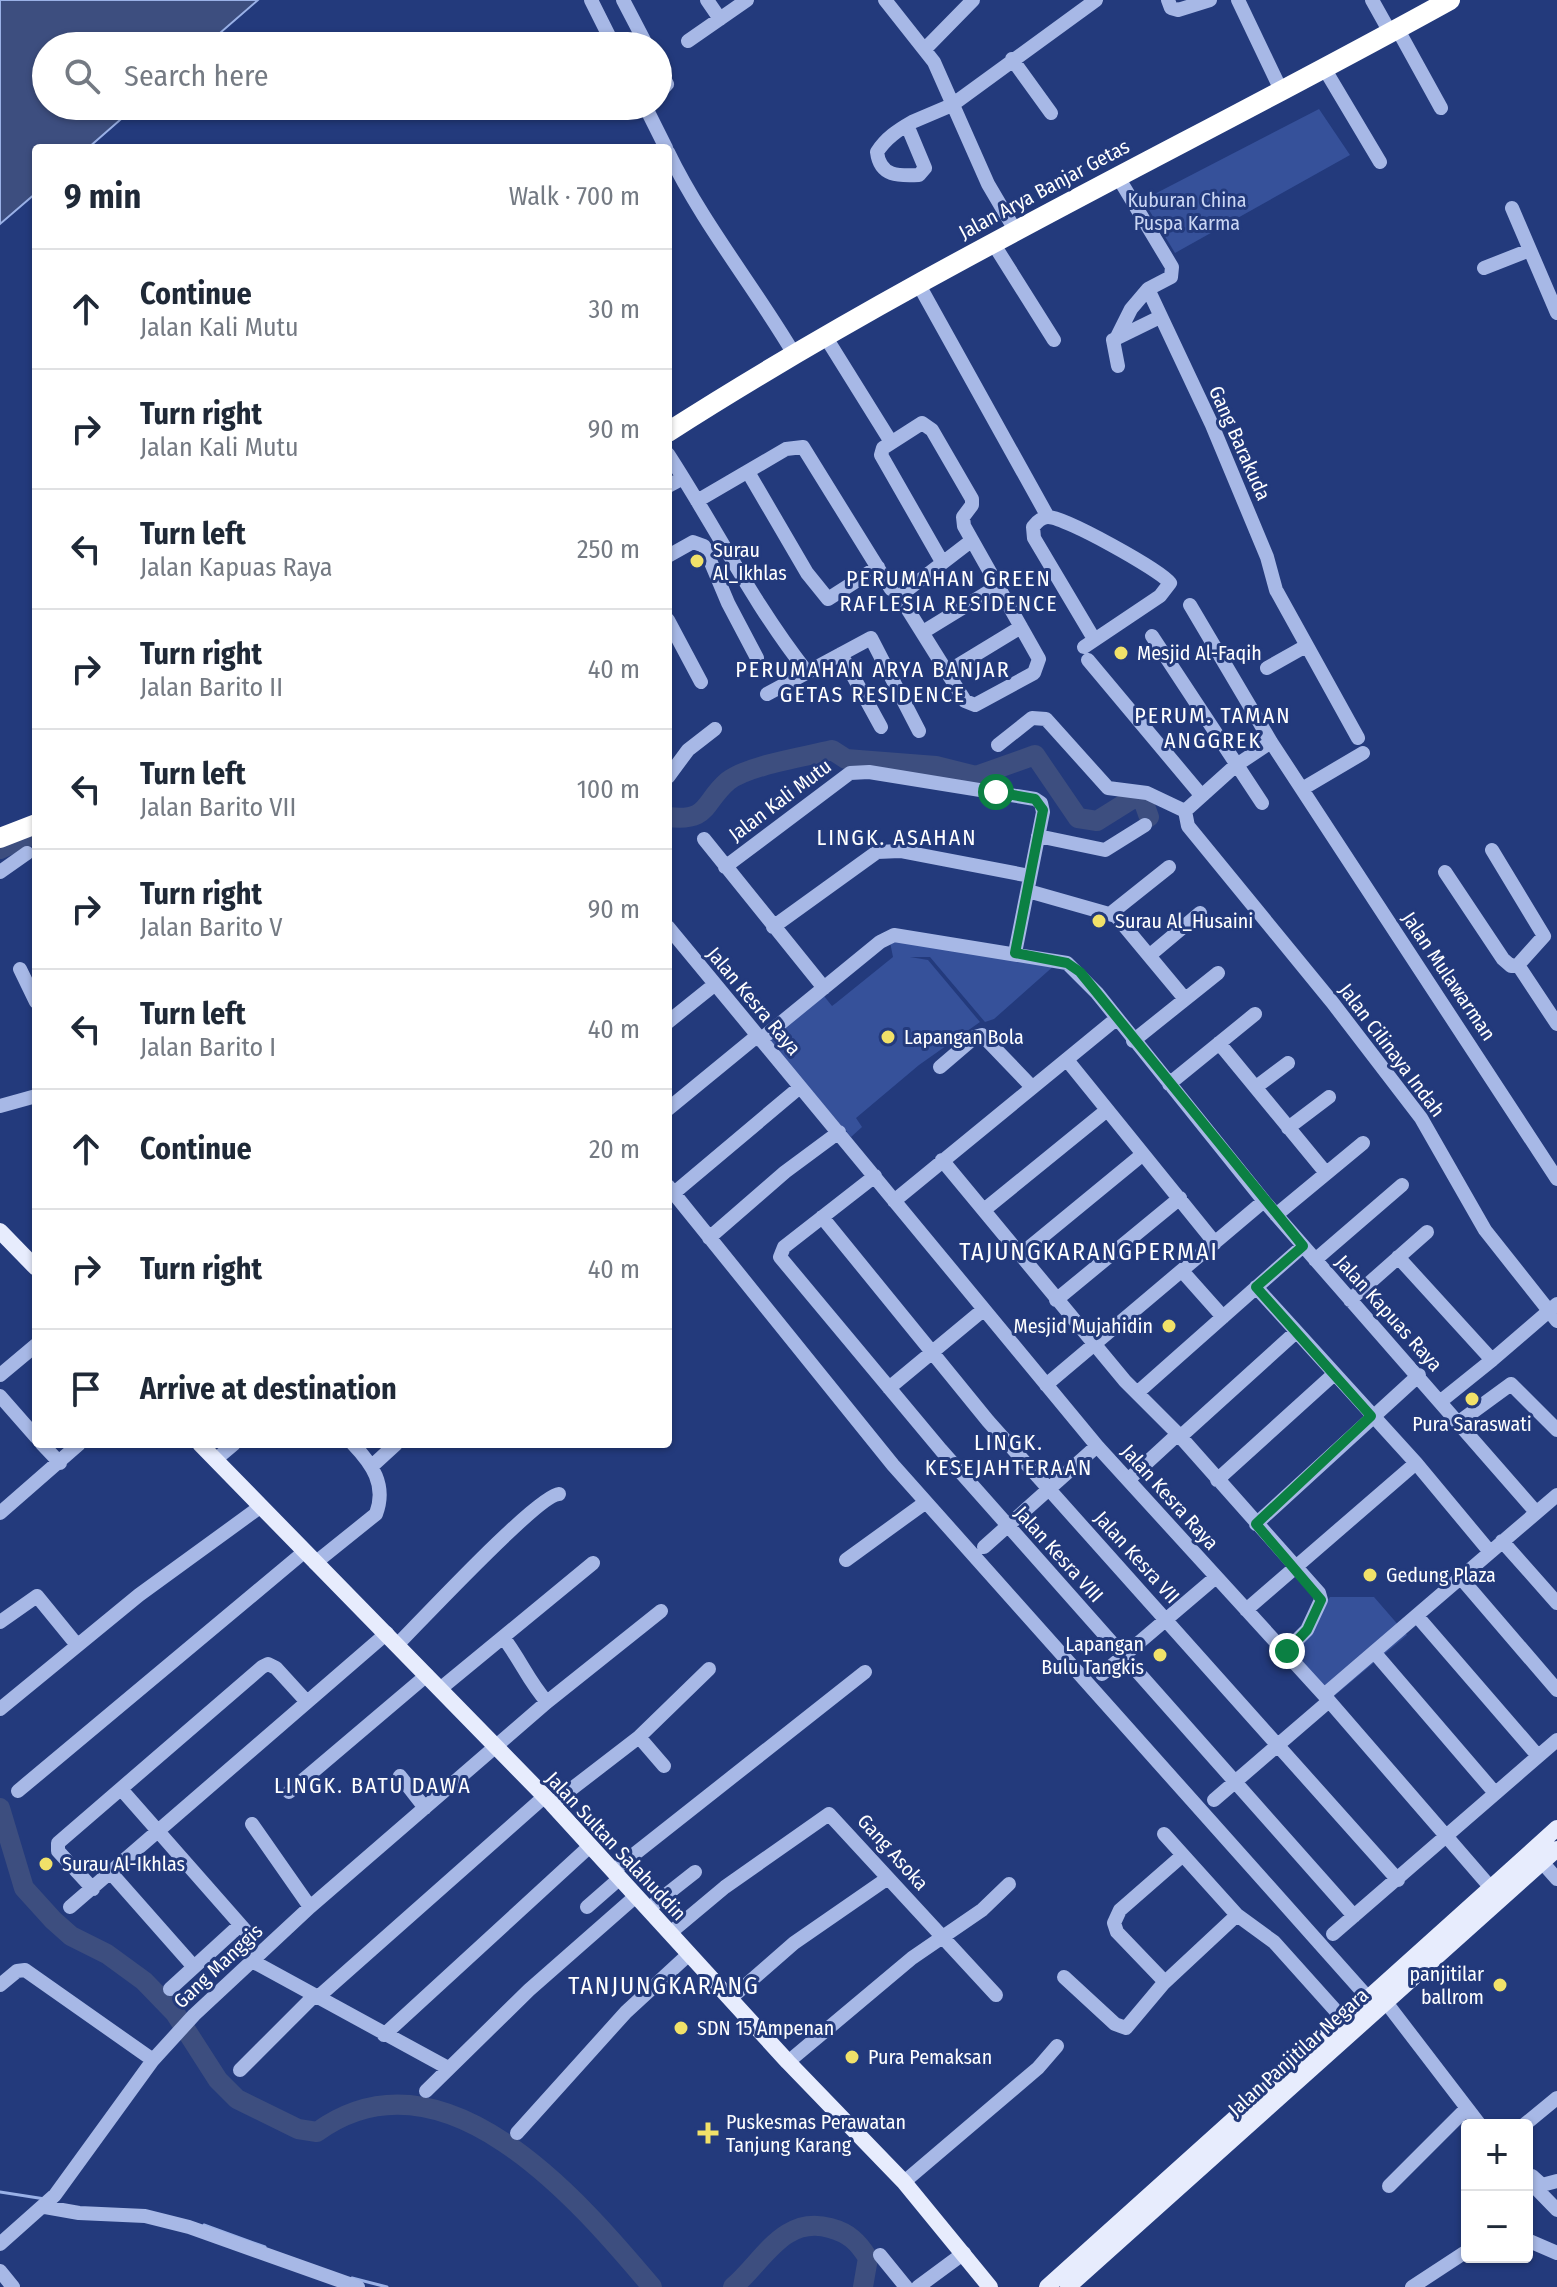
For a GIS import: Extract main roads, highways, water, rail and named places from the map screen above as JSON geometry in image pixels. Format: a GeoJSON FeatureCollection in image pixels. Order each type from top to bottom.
{"type":"FeatureCollection","features":[{"type":"Feature","properties":{"kind":"highway","name":"Jalan Arya Banjar Getas"},"geometry":{"type":"LineString","coordinates":[[672,430],[794,354],[1015,230],[1450,0]]}},
{"type":"Feature","properties":{"kind":"highway"},"geometry":{"type":"LineString","coordinates":[[0,838],[32,826]]}},
{"type":"Feature","properties":{"kind":"main road"},"geometry":{"type":"LineString","coordinates":[[0,1231],[32,1264]]}},
{"type":"Feature","properties":{"kind":"main road","name":"Jalan Sultan Salahuddin"},"geometry":{"type":"LineString","coordinates":[[204,1448],[548,1800],[788,2062],[904,2182],[990,2287]]}},
{"type":"Feature","properties":{"kind":"main road"},"geometry":{"type":"LineString","coordinates":[[1495,1893],[1557,1828]]}},
{"type":"Feature","properties":{"kind":"main road","name":"Jalan Panjitilar Negara"},"geometry":{"type":"LineString","coordinates":[[1068,2287],[1495,1893],[1557,1849]]}},
{"type":"Feature","properties":{"kind":"main road"},"geometry":{"type":"LineString","coordinates":[[1047,2287],[1344,2020],[1377,2000]]}},
{"type":"Feature","properties":{"kind":"waterway"},"geometry":{"type":"LineString","coordinates":[[672,817],[699,813],[737,775],[832,750],[846,759],[936,766],[976,776],[1035,755],[1078,818],[1097,821],[1137,796],[1144,803],[1149,817]]}},
{"type":"Feature","properties":{"kind":"waterway"},"geometry":{"type":"LineString","coordinates":[[0,849],[32,835]]}},
{"type":"Feature","properties":{"kind":"waterway"},"geometry":{"type":"LineString","coordinates":[[0,1808],[24,1888],[71,1936],[107,1954],[144,1981],[175,2013],[218,2080],[237,2099],[298,2129],[317,2132],[365,2109],[412,2105],[459,2118],[504,2142],[547,2175],[622,2251],[652,2287]]}},
{"type":"Feature","properties":{"kind":"waterway"},"geometry":{"type":"LineString","coordinates":[[0,2192],[45,2199]]}},
{"type":"Feature","properties":{"kind":"waterway"},"geometry":{"type":"LineString","coordinates":[[204,2225],[265,2247]]}},
{"type":"Feature","properties":{"kind":"waterway"},"geometry":{"type":"LineString","coordinates":[[733,2287],[775,2243],[799,2228],[814,2226],[843,2233],[861,2247],[868,2258],[863,2287]]}},
{"type":"Feature","properties":{"kind":"waterway"},"geometry":{"type":"LineString","coordinates":[[352,2278],[387,2287]]}},
{"type":"Feature","properties":{"kind":"place","name":"Surau Al_Ikhlas"},"geometry":{"type":"Point","coordinates":[697,561]}},
{"type":"Feature","properties":{"kind":"place","name":"Mesjid Al-Faqih"},"geometry":{"type":"Point","coordinates":[1121,653]}},
{"type":"Feature","properties":{"kind":"place","name":"Surau Al_Husaini"},"geometry":{"type":"Point","coordinates":[1099,921]}},
{"type":"Feature","properties":{"kind":"place","name":"Lapangan Bola"},"geometry":{"type":"Point","coordinates":[888,1037]}},
{"type":"Feature","properties":{"kind":"place","name":"Mesjid Mujahidin"},"geometry":{"type":"Point","coordinates":[1169,1326]}},
{"type":"Feature","properties":{"kind":"place","name":"Pura Saraswati"},"geometry":{"type":"Point","coordinates":[1472,1399]}},
{"type":"Feature","properties":{"kind":"place","name":"Gedung Plaza"},"geometry":{"type":"Point","coordinates":[1370,1575]}},
{"type":"Feature","properties":{"kind":"place","name":"Lapangan Bulu Tangkis"},"geometry":{"type":"Point","coordinates":[1160,1655]}},
{"type":"Feature","properties":{"kind":"place","name":"Surau Al-Ikhlas"},"geometry":{"type":"Point","coordinates":[46,1864]}},
{"type":"Feature","properties":{"kind":"place","name":"panjitilar ballrom"},"geometry":{"type":"Point","coordinates":[1500,1985]}},
{"type":"Feature","properties":{"kind":"place","name":"SDN 15 Ampenan"},"geometry":{"type":"Point","coordinates":[681,2028]}},
{"type":"Feature","properties":{"kind":"place","name":"Pura Pemaksan"},"geometry":{"type":"Point","coordinates":[852,2057]}},
{"type":"Feature","properties":{"kind":"place","name":"Puskesmas Perawatan Tanjung Karang"},"geometry":{"type":"Point","coordinates":[708,2133]}},
{"type":"Feature","properties":{"kind":"district","name":"PERUMAHAN GREEN RAFLESIA RESIDENCE"},"geometry":{"type":"Point","coordinates":[949,590]}},
{"type":"Feature","properties":{"kind":"district","name":"PERUMAHAN ARYA BANJAR GETAS RESIDENCE"},"geometry":{"type":"Point","coordinates":[873,682]}},
{"type":"Feature","properties":{"kind":"district","name":"PERUM. TAMAN ANGGREK"},"geometry":{"type":"Point","coordinates":[1213,728]}},
{"type":"Feature","properties":{"kind":"district","name":"LINGK. ASAHAN"},"geometry":{"type":"Point","coordinates":[897,837]}},
{"type":"Feature","properties":{"kind":"district","name":"TAJUNGKARANGPERMAI"},"geometry":{"type":"Point","coordinates":[1089,1252]}},
{"type":"Feature","properties":{"kind":"district","name":"LINGK. KESEJAHTERAAN"},"geometry":{"type":"Point","coordinates":[1009,1454]}},
{"type":"Feature","properties":{"kind":"district","name":"LINGK. BATU DAWA"},"geometry":{"type":"Point","coordinates":[373,1785]}},
{"type":"Feature","properties":{"kind":"district","name":"TANJUNGKARANG"},"geometry":{"type":"Point","coordinates":[664,1986]}},
{"type":"Feature","properties":{"kind":"park label","name":"Kuburan China Puspa Karma"},"geometry":{"type":"Point","coordinates":[1187,212]}}]}
